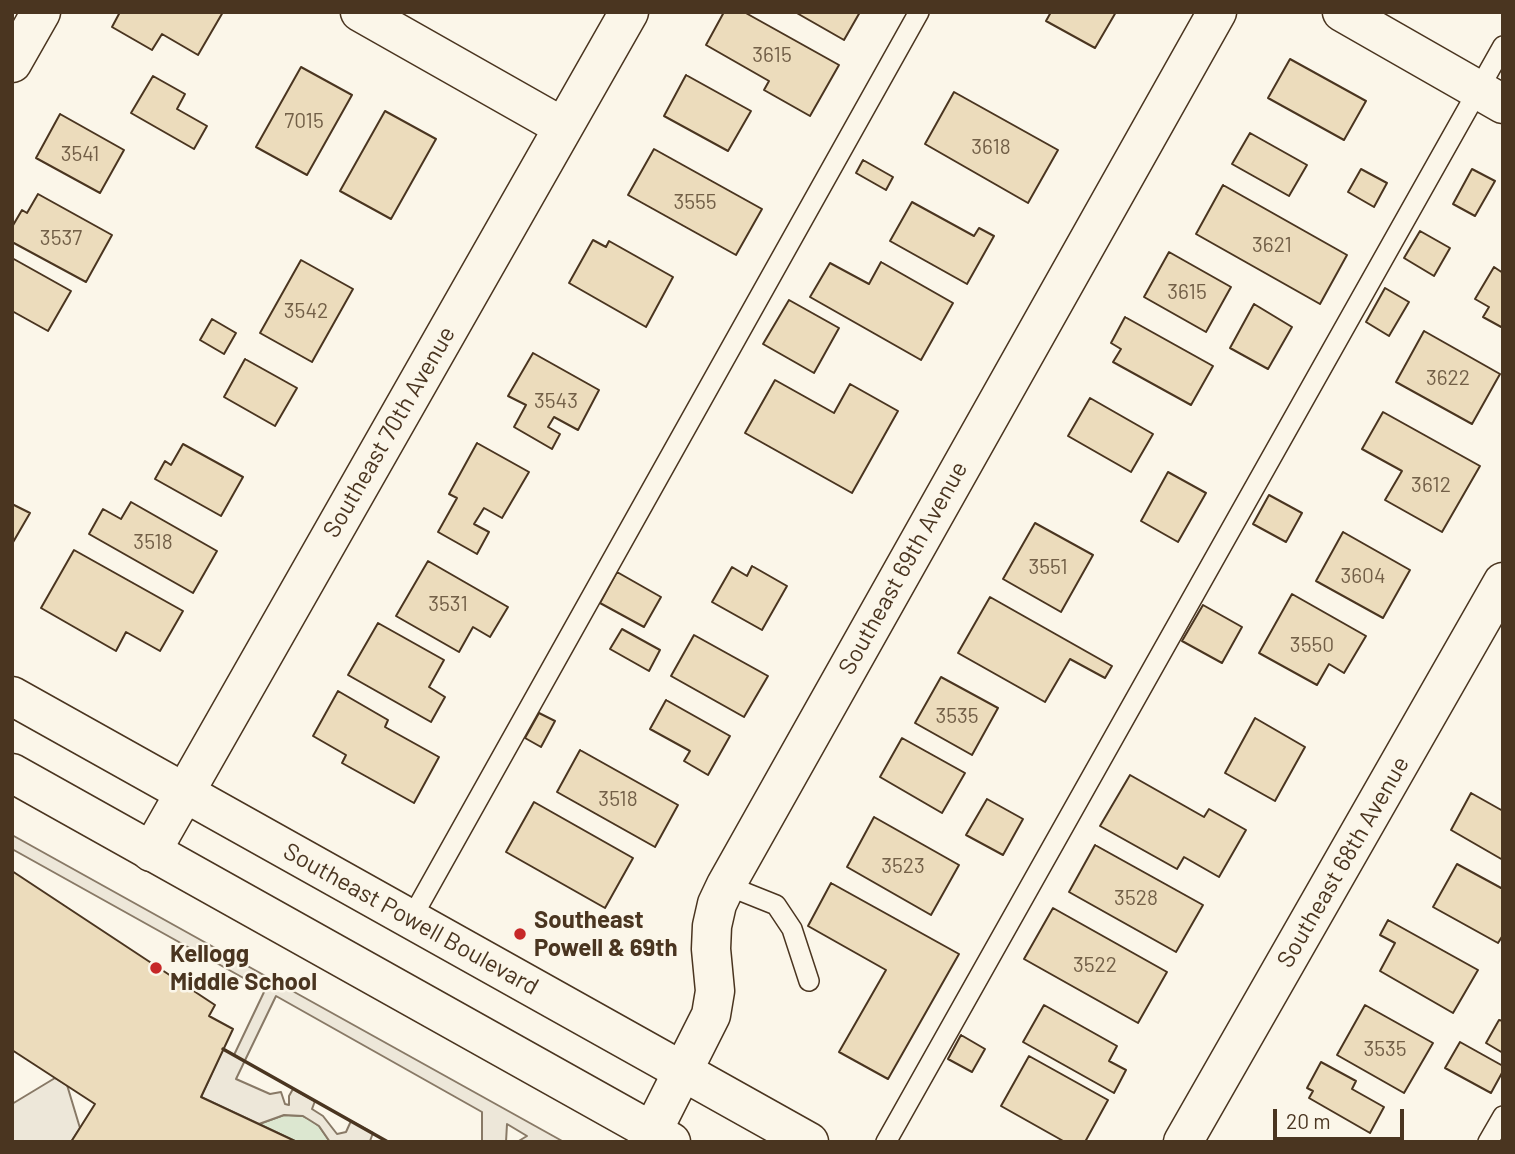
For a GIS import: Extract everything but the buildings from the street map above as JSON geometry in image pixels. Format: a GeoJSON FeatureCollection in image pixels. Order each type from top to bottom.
{"type":"FeatureCollection","features":[{"type":"Feature","properties":{"kind":"street"},"geometry":{"type":"LineString","coordinates":[[12,63],[41,12]]}},
{"type":"Feature","properties":{"kind":"street"},"geometry":{"type":"LineString","coordinates":[[360,12],[563,127]]}},
{"type":"Feature","properties":{"kind":"street","name":"Southeast 70th Avenue"},"geometry":{"type":"LineString","coordinates":[[151,852],[629,12]]}},
{"type":"Feature","properties":{"kind":"street","name":"Southeast 69th Avenue"},"geometry":{"type":"LineString","coordinates":[[657,1138],[711,1015],[715,991],[712,926],[717,904],[726,884],[1217,12]]}},
{"type":"Feature","properties":{"kind":"street"},"geometry":{"type":"LineString","coordinates":[[1342,12],[1490,97]]}},
{"type":"Feature","properties":{"kind":"street","name":"Southeast 68th Avenue"},"geometry":{"type":"LineString","coordinates":[[1183,1142],[1503,582]]}},
{"type":"Feature","properties":{"kind":"street","name":"Southeast Powell Boulevard"},"geometry":{"type":"LineString","coordinates":[[12,696],[809,1142]]}},
{"type":"Feature","properties":{"kind":"street"},"geometry":{"type":"LineString","coordinates":[[12,773],[657,1138]]}},
{"type":"Feature","properties":{"kind":"lane"},"geometry":{"type":"LineString","coordinates":[[411,919],[919,12]]}},
{"type":"Feature","properties":{"kind":"lane"},"geometry":{"type":"LineString","coordinates":[[886,1142],[1490,97],[1503,46]]}},
{"type":"Feature","properties":{"kind":"lane"},"geometry":{"type":"LineString","coordinates":[[726,884],[776,905],[792,929],[809,981]]}},
{"type":"Feature","properties":{"kind":"lane"},"geometry":{"type":"LineString","coordinates":[[1488,1142],[1503,1116]]}},
{"type":"Feature","properties":{"kind":"green space"},"geometry":{"type":"Polygon","coordinates":[[[284,1115],[303,1116],[311,1120],[319,1126],[330,1142],[297,1142],[259,1124],[284,1115]]]}},
{"type":"Feature","properties":{"kind":"shaded area"},"geometry":{"type":"Polygon","coordinates":[[[12,835],[564,1142],[517,1142],[527,1136],[507,1124],[506,1142],[482,1142],[482,1112],[276,996],[236,1079],[270,1094],[281,1092],[285,1104],[289,1105],[289,1096],[293,1089],[315,1101],[312,1109],[323,1116],[337,1134],[346,1132],[351,1121],[373,1133],[370,1141],[330,1142],[319,1126],[303,1116],[284,1115],[259,1124],[201,1097],[223,1049],[234,1055],[265,990],[12,849],[12,835]]]}},
{"type":"Feature","properties":{"kind":"shaded area"},"geometry":{"type":"Polygon","coordinates":[[[55,1078],[67,1085],[80,1128],[71,1142],[12,1142],[12,1104],[55,1078]]]}},
{"type":"Feature","properties":{"kind":"wall"},"geometry":{"type":"LineString","coordinates":[[223,1049],[388,1142]]}},
{"type":"Feature","properties":{"kind":"place","name":"Southeast Powell & 69th"},"geometry":{"type":"Point","coordinates":[520,934]}},
{"type":"Feature","properties":{"kind":"place","name":"Kellogg Middle School"},"geometry":{"type":"Point","coordinates":[156,968]}}]}
